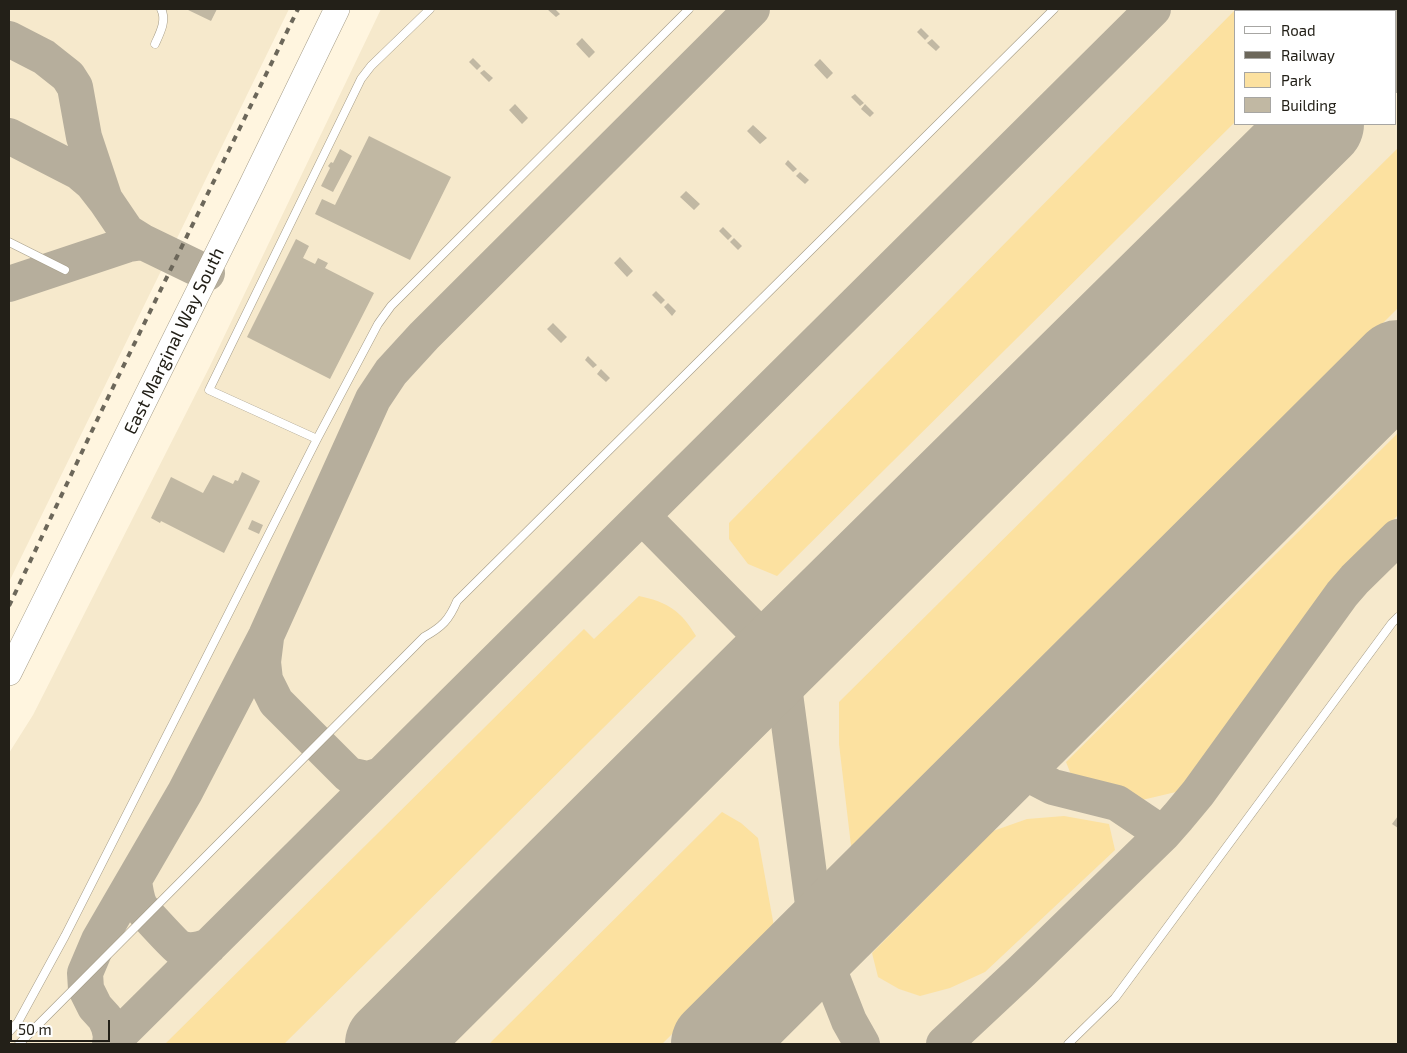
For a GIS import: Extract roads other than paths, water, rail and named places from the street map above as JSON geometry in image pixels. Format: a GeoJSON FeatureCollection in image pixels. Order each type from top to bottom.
{"type":"FeatureCollection","features":[{"type":"Feature","properties":{"kind":"main road","name":"East Marginal Way South"},"geometry":{"type":"LineString","coordinates":[[9,672],[337,9]]}},
{"type":"Feature","properties":{"kind":"lane"},"geometry":{"type":"LineString","coordinates":[[155,44],[161,33],[164,21],[161,9]]}},
{"type":"Feature","properties":{"kind":"lane"},"geometry":{"type":"LineString","coordinates":[[317,439],[209,390],[361,79],[371,66],[430,9]]}},
{"type":"Feature","properties":{"kind":"lane"},"geometry":{"type":"LineString","coordinates":[[9,1032],[18,1022],[65,936],[317,439],[378,324],[391,306],[689,9]]}},
{"type":"Feature","properties":{"kind":"lane"},"geometry":{"type":"LineString","coordinates":[[19,1044],[424,637],[446,621],[457,601],[471,587],[1054,9]]}},
{"type":"Feature","properties":{"kind":"lane"},"geometry":{"type":"LineString","coordinates":[[9,242],[65,270]]}},
{"type":"Feature","properties":{"kind":"lane"},"geometry":{"type":"LineString","coordinates":[[1068,1044],[1115,998],[1398,617]]}},
{"type":"Feature","properties":{"kind":"railway"},"geometry":{"type":"LineString","coordinates":[[9,606],[100,414],[298,9]]}}]}
